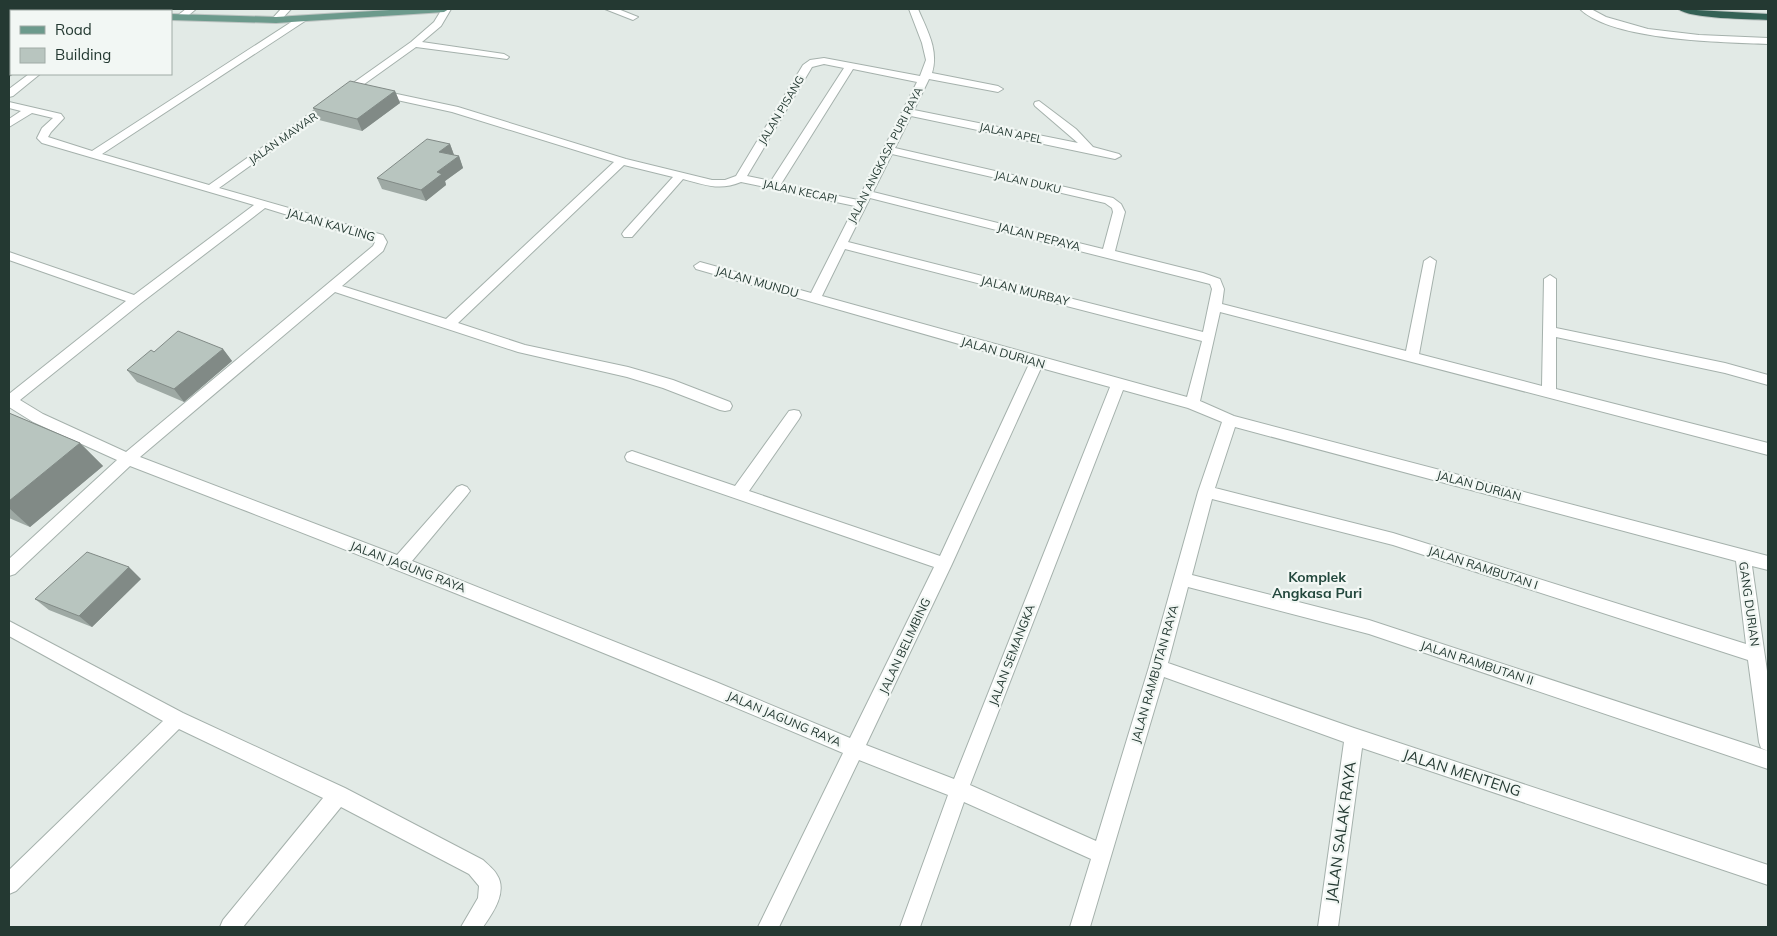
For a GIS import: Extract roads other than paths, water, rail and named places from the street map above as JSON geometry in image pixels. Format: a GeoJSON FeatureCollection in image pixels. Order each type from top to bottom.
{"type":"FeatureCollection","features":[{"type":"Feature","properties":{"kind":"highway"},"geometry":{"type":"LineString","coordinates":[[1682,9],[1714,14],[1768,17]]}},
{"type":"Feature","properties":{"kind":"main road"},"geometry":{"type":"LineString","coordinates":[[175,18],[276,20],[445,9]]}},
{"type":"Feature","properties":{"kind":"street"},"geometry":{"type":"LineString","coordinates":[[175,18],[191,9]]}},
{"type":"Feature","properties":{"kind":"street"},"geometry":{"type":"LineString","coordinates":[[276,20],[286,9]]}},
{"type":"Feature","properties":{"kind":"street","name":"JALAN MAWAR"},"geometry":{"type":"LineString","coordinates":[[210,189],[355,88],[414,44],[435,27],[444,16],[445,9]]}},
{"type":"Feature","properties":{"kind":"street","name":"JALAN ANGKASA PURI RAYA"},"geometry":{"type":"LineString","coordinates":[[814,299],[924,78],[931,60],[928,43],[914,9]]}},
{"type":"Feature","properties":{"kind":"street"},"geometry":{"type":"LineString","coordinates":[[1585,9],[1606,20],[1628,28],[1673,34],[1768,41]]}},
{"type":"Feature","properties":{"kind":"street"},"geometry":{"type":"LineString","coordinates":[[616,10],[633,17]]}},
{"type":"Feature","properties":{"kind":"street"},"geometry":{"type":"LineString","coordinates":[[93,155],[302,19]]}},
{"type":"Feature","properties":{"kind":"street"},"geometry":{"type":"LineString","coordinates":[[414,44],[504,57]]}},
{"type":"Feature","properties":{"kind":"street","name":"JALAN PISANG"},"geometry":{"type":"LineString","coordinates":[[740,178],[808,65],[813,62],[824,60],[924,78],[998,88]]}},
{"type":"Feature","properties":{"kind":"street"},"geometry":{"type":"LineString","coordinates":[[774,186],[850,66]]}},
{"type":"Feature","properties":{"kind":"street"},"geometry":{"type":"LineString","coordinates":[[9,94],[35,75]]}},
{"type":"Feature","properties":{"kind":"street"},"geometry":{"type":"LineString","coordinates":[[355,88],[454,110],[622,161],[712,183],[727,184],[740,178]]}},
{"type":"Feature","properties":{"kind":"street"},"geometry":{"type":"LineString","coordinates":[[1039,104],[1072,131],[1089,149]]}},
{"type":"Feature","properties":{"kind":"street","name":"JALAN KAVLING"},"geometry":{"type":"LineString","coordinates":[[9,105],[57,116],[59,118],[46,130],[42,138],[46,141],[379,238],[381,242],[379,248],[333,287]]}},
{"type":"Feature","properties":{"kind":"street"},"geometry":{"type":"LineString","coordinates":[[9,124],[30,110]]}},
{"type":"Feature","properties":{"kind":"street","name":"JALAN APEL"},"geometry":{"type":"LineString","coordinates":[[907,112],[1115,156]]}},
{"type":"Feature","properties":{"kind":"street","name":"JALAN DUKU"},"geometry":{"type":"LineString","coordinates":[[888,150],[1109,200],[1117,206],[1119,212],[1108,254]]}},
{"type":"Feature","properties":{"kind":"street"},"geometry":{"type":"LineString","coordinates":[[448,325],[622,161]]}},
{"type":"Feature","properties":{"kind":"street"},"geometry":{"type":"LineString","coordinates":[[628,234],[681,175]]}},
{"type":"Feature","properties":{"kind":"street","name":"JALAN KECAPI"},"geometry":{"type":"LineString","coordinates":[[740,178],[774,186],[863,199]]}},
{"type":"Feature","properties":{"kind":"street","name":"JALAN PEPAYA"},"geometry":{"type":"LineString","coordinates":[[863,199],[1108,254],[1212,280],[1216,282],[1218,289],[1214,306]]}},
{"type":"Feature","properties":{"kind":"street","name":"JALAN JAGUNG RAYA"},"geometry":{"type":"LineString","coordinates":[[262,205],[136,300],[10,400],[38,418],[128,459],[400,563],[710,688],[856,750],[959,790],[1101,853]]}},
{"type":"Feature","properties":{"kind":"street","name":"JALAN MURBAY"},"geometry":{"type":"LineString","coordinates":[[841,244],[1209,338]]}},
{"type":"Feature","properties":{"kind":"street"},"geometry":{"type":"LineString","coordinates":[[9,256],[136,300]]}},
{"type":"Feature","properties":{"kind":"street"},"geometry":{"type":"LineString","coordinates":[[1412,357],[1430,261]]}},
{"type":"Feature","properties":{"kind":"street","name":"JALAN MUNDU"},"geometry":{"type":"LineString","coordinates":[[700,266],[814,299]]}},
{"type":"Feature","properties":{"kind":"street"},"geometry":{"type":"LineString","coordinates":[[1550,279],[1550,392]]}},
{"type":"Feature","properties":{"kind":"street"},"geometry":{"type":"LineString","coordinates":[[9,569],[128,459],[333,287],[523,349],[628,372],[668,384],[725,406]]}},
{"type":"Feature","properties":{"kind":"street","name":"JALAN DURIAN"},"geometry":{"type":"LineString","coordinates":[[814,299],[1192,404],[1230,420],[1768,563]]}},
{"type":"Feature","properties":{"kind":"street"},"geometry":{"type":"LineString","coordinates":[[1192,404],[1209,338],[1214,306],[1768,449]]}},
{"type":"Feature","properties":{"kind":"street"},"geometry":{"type":"LineString","coordinates":[[1550,331],[1725,368],[1768,380]]}},
{"type":"Feature","properties":{"kind":"street","name":"JALAN BELIMBING"},"geometry":{"type":"LineString","coordinates":[[768,927],[856,750],[1037,362]]}},
{"type":"Feature","properties":{"kind":"street","name":"JALAN SEMANGKA"},"geometry":{"type":"LineString","coordinates":[[910,927],[959,790],[1118,385]]}},
{"type":"Feature","properties":{"kind":"street"},"geometry":{"type":"LineString","coordinates":[[738,494],[794,415]]}},
{"type":"Feature","properties":{"kind":"street","name":"JALAN RAMBUTAN RAYA"},"geometry":{"type":"LineString","coordinates":[[1080,927],[1158,667],[1206,492],[1230,420]]}},
{"type":"Feature","properties":{"kind":"street"},"geometry":{"type":"LineString","coordinates":[[632,457],[944,564]]}},
{"type":"Feature","properties":{"kind":"street"},"geometry":{"type":"LineString","coordinates":[[400,563],[462,492]]}},
{"type":"Feature","properties":{"kind":"street","name":"JALAN RAMBUTAN I"},"geometry":{"type":"LineString","coordinates":[[1206,492],[1393,539],[1756,655]]}},
{"type":"Feature","properties":{"kind":"street","name":"GANG DURIAN"},"geometry":{"type":"LineString","coordinates":[[1743,556],[1756,655],[1766,706],[1768,742]]}},
{"type":"Feature","properties":{"kind":"street","name":"JALAN RAMBUTAN II"},"geometry":{"type":"LineString","coordinates":[[1182,579],[1369,628],[1768,760]]}},
{"type":"Feature","properties":{"kind":"street"},"geometry":{"type":"LineString","coordinates":[[9,628],[178,719],[338,795],[476,867],[490,882],[488,901],[471,927]]}},
{"type":"Feature","properties":{"kind":"street","name":"JALAN MENTENG"},"geometry":{"type":"LineString","coordinates":[[1158,667],[1354,738],[1768,875]]}},
{"type":"Feature","properties":{"kind":"street"},"geometry":{"type":"LineString","coordinates":[[9,884],[178,719]]}},
{"type":"Feature","properties":{"kind":"street","name":"JALAN SALAK RAYA"},"geometry":{"type":"LineString","coordinates":[[1329,927],[1354,738]]}},
{"type":"Feature","properties":{"kind":"street"},"geometry":{"type":"LineString","coordinates":[[230,927],[338,795]]}},
{"type":"Feature","properties":{"kind":"district","name":"Komplek Angkasa Puri"},"geometry":{"type":"Point","coordinates":[1317,586]}}]}
